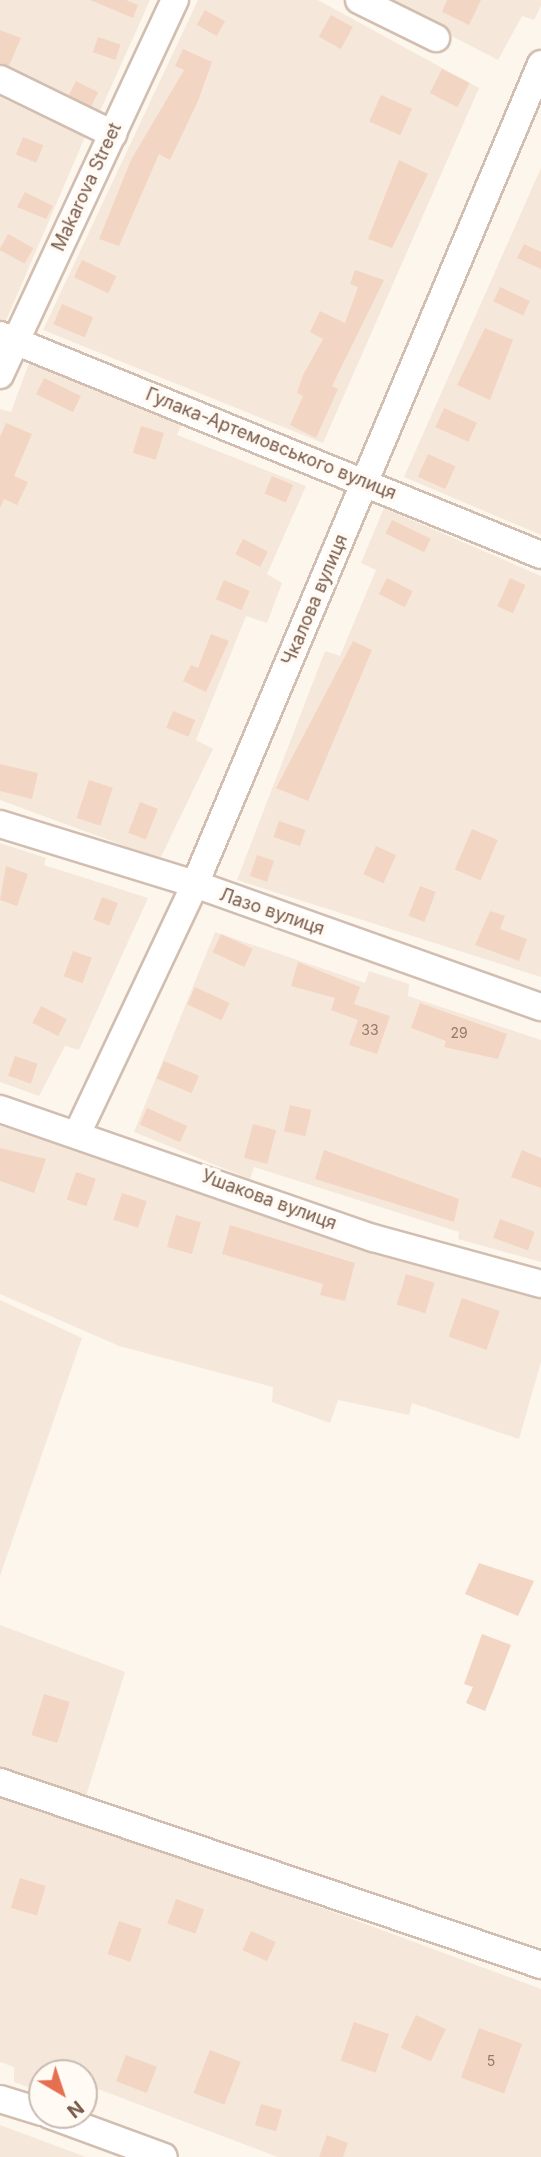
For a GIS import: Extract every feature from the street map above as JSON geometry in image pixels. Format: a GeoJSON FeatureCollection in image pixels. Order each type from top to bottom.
{"type":"FeatureCollection","features":[{"type":"Feature","properties":{"kind":"street","name":"Makarova Street"},"geometry":{"type":"LineString","coordinates":[[0,375],[8,338],[113,134],[175,0]]}},
{"type":"Feature","properties":{"kind":"street"},"geometry":{"type":"LineString","coordinates":[[359,0],[436,38]]}},
{"type":"Feature","properties":{"kind":"street","name":"Чкалова вулиця"},"geometry":{"type":"LineString","coordinates":[[78,1132],[195,884],[534,93],[541,64]]}},
{"type":"Feature","properties":{"kind":"street"},"geometry":{"type":"LineString","coordinates":[[0,79],[113,134]]}},
{"type":"Feature","properties":{"kind":"street","name":"Гулака-Артемовського вулиця"},"geometry":{"type":"LineString","coordinates":[[8,338],[541,555]]}},
{"type":"Feature","properties":{"kind":"street","name":"Лазо вулиця"},"geometry":{"type":"LineString","coordinates":[[0,824],[195,884],[541,1006]]}},
{"type":"Feature","properties":{"kind":"street","name":"Ушакова вулиця"},"geometry":{"type":"LineString","coordinates":[[0,1109],[78,1132],[373,1238],[541,1284]]}},
{"type":"Feature","properties":{"kind":"street"},"geometry":{"type":"LineString","coordinates":[[0,1782],[541,1965]]}},
{"type":"Feature","properties":{"kind":"street"},"geometry":{"type":"LineString","coordinates":[[0,2099],[28,2108]]}},
{"type":"Feature","properties":{"kind":"street"},"geometry":{"type":"LineString","coordinates":[[88,2129],[164,2157]]}},
{"type":"Feature","properties":{"kind":"shaded area"},"geometry":{"type":"Polygon","coordinates":[[[0,0],[150,0],[98,116],[0,69],[0,0]]]}},
{"type":"Feature","properties":{"kind":"shaded area"},"geometry":{"type":"Polygon","coordinates":[[[198,0],[318,0],[479,88],[323,443],[43,330],[198,0]]]}},
{"type":"Feature","properties":{"kind":"shaded area"},"geometry":{"type":"Polygon","coordinates":[[[382,0],[541,0],[541,6],[534,20],[522,16],[498,60],[382,0]]]}},
{"type":"Feature","properties":{"kind":"shaded area"},"geometry":{"type":"Polygon","coordinates":[[[0,97],[85,137],[5,323],[0,321],[0,97]]]}},
{"type":"Feature","properties":{"kind":"shaded area"},"geometry":{"type":"Polygon","coordinates":[[[541,168],[541,535],[404,477],[541,168]]]}},
{"type":"Feature","properties":{"kind":"shaded area"},"geometry":{"type":"Polygon","coordinates":[[[30,360],[182,422],[177,435],[306,486],[267,574],[282,583],[267,623],[246,616],[196,740],[213,749],[160,859],[0,800],[0,409],[11,412],[30,360]]]}},
{"type":"Feature","properties":{"kind":"shaded area"},"geometry":{"type":"Polygon","coordinates":[[[384,508],[541,576],[541,977],[237,880],[325,651],[340,656],[376,570],[361,563],[384,508]]]}},
{"type":"Feature","properties":{"kind":"shaded area"},"geometry":{"type":"Polygon","coordinates":[[[0,843],[46,858],[44,865],[148,898],[79,1050],[65,1046],[39,1096],[0,1082],[0,843]]]}},
{"type":"Feature","properties":{"kind":"shaded area"},"geometry":{"type":"Polygon","coordinates":[[[215,932],[365,983],[369,971],[409,984],[408,996],[541,1040],[541,1262],[458,1239],[459,1232],[254,1167],[250,1179],[134,1132],[215,932]]]}},
{"type":"Feature","properties":{"kind":"shaded area"},"geometry":{"type":"Polygon","coordinates":[[[0,1126],[541,1299],[541,1362],[519,1439],[412,1403],[409,1415],[338,1400],[330,1423],[272,1402],[273,1387],[119,1346],[0,1294],[0,1126]]]}},
{"type":"Feature","properties":{"kind":"shaded area"},"geometry":{"type":"Polygon","coordinates":[[[0,1300],[82,1338],[0,1576],[0,1300]]]}},
{"type":"Feature","properties":{"kind":"shaded area"},"geometry":{"type":"Polygon","coordinates":[[[0,1625],[125,1672],[79,1818],[541,1989],[541,2157],[278,2157],[98,2089],[98,2059],[28,2059],[28,2087],[14,2082],[14,2067],[0,2062],[0,1625]]]}},
{"type":"Feature","properties":{"kind":"shaded area"},"geometry":{"type":"Polygon","coordinates":[[[0,2125],[86,2157],[0,2157],[0,2125]]]}},
{"type":"Feature","properties":{"kind":"building"},"geometry":{"type":"Polygon","coordinates":[[[90,0],[126,0],[138,5],[133,18],[90,0]]]}},
{"type":"Feature","properties":{"kind":"building"},"geometry":{"type":"Polygon","coordinates":[[[447,0],[481,0],[469,25],[442,12],[447,0]]]}},
{"type":"Feature","properties":{"kind":"building"},"geometry":{"type":"Polygon","coordinates":[[[205,10],[225,21],[217,36],[197,25],[205,10]]]}},
{"type":"Feature","properties":{"kind":"building"},"geometry":{"type":"Polygon","coordinates":[[[331,15],[353,27],[341,49],[319,37],[331,15]]]}},
{"type":"Feature","properties":{"kind":"building"},"geometry":{"type":"Polygon","coordinates":[[[0,30],[21,38],[9,66],[0,63],[0,30]]]}},
{"type":"Feature","properties":{"kind":"building"},"geometry":{"type":"Polygon","coordinates":[[[98,37],[121,45],[115,60],[93,52],[98,37]]]}},
{"type":"Feature","properties":{"kind":"building"},"geometry":{"type":"Polygon","coordinates":[[[183,49],[212,62],[198,101],[170,160],[159,154],[119,246],[99,239],[131,160],[184,70],[175,66],[183,49]]]}},
{"type":"Feature","properties":{"kind":"building"},"geometry":{"type":"Polygon","coordinates":[[[442,69],[470,83],[457,107],[430,93],[442,69]]]}},
{"type":"Feature","properties":{"kind":"building"},"geometry":{"type":"Polygon","coordinates":[[[76,81],[98,92],[91,107],[69,95],[76,81]]]}},
{"type":"Feature","properties":{"kind":"building"},"geometry":{"type":"Polygon","coordinates":[[[381,95],[412,109],[400,135],[369,121],[381,95]]]}},
{"type":"Feature","properties":{"kind":"building"},"geometry":{"type":"Polygon","coordinates":[[[23,137],[43,145],[36,163],[16,155],[23,137]]]}},
{"type":"Feature","properties":{"kind":"building"},"geometry":{"type":"Polygon","coordinates":[[[399,160],[428,174],[392,248],[368,239],[399,160]]]}},
{"type":"Feature","properties":{"kind":"building"},"geometry":{"type":"Polygon","coordinates":[[[25,192],[53,206],[46,219],[17,207],[25,192]]]}},
{"type":"Feature","properties":{"kind":"building"},"geometry":{"type":"Polygon","coordinates":[[[8,234],[33,248],[25,264],[0,250],[8,234]]]}},
{"type":"Feature","properties":{"kind":"building"},"geometry":{"type":"Polygon","coordinates":[[[524,244],[541,252],[541,269],[517,258],[524,244]]]}},
{"type":"Feature","properties":{"kind":"building"},"geometry":{"type":"Polygon","coordinates":[[[82,260],[116,276],[108,293],[74,277],[82,260]]]}},
{"type":"Feature","properties":{"kind":"building"},"geometry":{"type":"Polygon","coordinates":[[[355,270],[384,280],[332,386],[338,389],[316,438],[290,425],[303,396],[297,393],[303,375],[323,339],[310,332],[320,311],[345,323],[358,287],[350,284],[355,270]]]}},
{"type":"Feature","properties":{"kind":"building"},"geometry":{"type":"Polygon","coordinates":[[[500,287],[530,301],[523,315],[493,302],[500,287]]]}},
{"type":"Feature","properties":{"kind":"building"},"geometry":{"type":"Polygon","coordinates":[[[62,304],[93,317],[85,338],[53,324],[62,304]]]}},
{"type":"Feature","properties":{"kind":"building"},"geometry":{"type":"Polygon","coordinates":[[[485,328],[513,340],[490,400],[457,385],[485,328]]]}},
{"type":"Feature","properties":{"kind":"building"},"geometry":{"type":"Polygon","coordinates":[[[44,378],[81,396],[73,412],[36,394],[44,378]]]}},
{"type":"Feature","properties":{"kind":"building"},"geometry":{"type":"Polygon","coordinates":[[[444,408],[477,423],[468,442],[435,427],[444,408]]]}},
{"type":"Feature","properties":{"kind":"building"},"geometry":{"type":"Polygon","coordinates":[[[6,423],[32,434],[14,476],[28,482],[17,505],[4,499],[0,508],[0,437],[6,423]]]}},
{"type":"Feature","properties":{"kind":"building"},"geometry":{"type":"Polygon","coordinates":[[[141,426],[164,433],[156,460],[133,453],[141,426]]]}},
{"type":"Feature","properties":{"kind":"building"},"geometry":{"type":"Polygon","coordinates":[[[428,454],[455,466],[445,489],[418,477],[428,454]]]}},
{"type":"Feature","properties":{"kind":"building"},"geometry":{"type":"Polygon","coordinates":[[[272,476],[293,485],[286,502],[265,493],[272,476]]]}},
{"type":"Feature","properties":{"kind":"building"},"geometry":{"type":"Polygon","coordinates":[[[392,520],[431,539],[424,552],[385,533],[392,520]]]}},
{"type":"Feature","properties":{"kind":"building"},"geometry":{"type":"Polygon","coordinates":[[[243,539],[268,552],[260,567],[235,554],[243,539]]]}},
{"type":"Feature","properties":{"kind":"building"},"geometry":{"type":"Polygon","coordinates":[[[387,578],[413,591],[405,607],[379,594],[387,578]]]}},
{"type":"Feature","properties":{"kind":"building"},"geometry":{"type":"Polygon","coordinates":[[[510,578],[526,585],[513,613],[497,606],[510,578]]]}},
{"type":"Feature","properties":{"kind":"building"},"geometry":{"type":"Polygon","coordinates":[[[224,580],[250,591],[242,610],[216,599],[224,580]]]}},
{"type":"Feature","properties":{"kind":"building"},"geometry":{"type":"Polygon","coordinates":[[[211,634],[229,641],[206,692],[183,681],[191,665],[198,668],[211,634]]]}},
{"type":"Feature","properties":{"kind":"building"},"geometry":{"type":"Polygon","coordinates":[[[353,641],[372,650],[308,801],[276,788],[353,641]]]}},
{"type":"Feature","properties":{"kind":"building"},"geometry":{"type":"Polygon","coordinates":[[[173,711],[195,720],[189,737],[166,728],[173,711]]]}},
{"type":"Feature","properties":{"kind":"building"},"geometry":{"type":"Polygon","coordinates":[[[0,764],[38,773],[32,799],[0,791],[0,764]]]}},
{"type":"Feature","properties":{"kind":"building"},"geometry":{"type":"Polygon","coordinates":[[[89,780],[113,788],[100,826],[77,818],[89,780]]]}},
{"type":"Feature","properties":{"kind":"building"},"geometry":{"type":"Polygon","coordinates":[[[140,802],[158,809],[146,840],[128,833],[140,802]]]}},
{"type":"Feature","properties":{"kind":"building"},"geometry":{"type":"Polygon","coordinates":[[[279,821],[305,830],[300,846],[273,837],[279,821]]]}},
{"type":"Feature","properties":{"kind":"building"},"geometry":{"type":"Polygon","coordinates":[[[472,829],[498,840],[481,880],[455,870],[472,829]]]}},
{"type":"Feature","properties":{"kind":"building"},"geometry":{"type":"Polygon","coordinates":[[[376,846],[396,855],[383,883],[363,874],[376,846]]]}},
{"type":"Feature","properties":{"kind":"building"},"geometry":{"type":"Polygon","coordinates":[[[257,855],[274,861],[267,882],[250,876],[257,855]]]}},
{"type":"Feature","properties":{"kind":"building"},"geometry":{"type":"Polygon","coordinates":[[[6,866],[28,874],[17,906],[0,900],[6,866]]]}},
{"type":"Feature","properties":{"kind":"building"},"geometry":{"type":"Polygon","coordinates":[[[420,886],[436,892],[424,922],[409,916],[420,886]]]}},
{"type":"Feature","properties":{"kind":"building"},"geometry":{"type":"Polygon","coordinates":[[[102,897],[118,903],[109,925],[93,919],[102,897]]]}},
{"type":"Feature","properties":{"kind":"building"},"geometry":{"type":"Polygon","coordinates":[[[490,911],[505,916],[500,929],[527,939],[519,961],[475,945],[490,911]]]}},
{"type":"Feature","properties":{"kind":"building"},"geometry":{"type":"Polygon","coordinates":[[[221,934],[253,949],[244,967],[213,952],[221,934]]]}},
{"type":"Feature","properties":{"kind":"building"},"geometry":{"type":"Polygon","coordinates":[[[73,951],[92,958],[83,983],[64,976],[73,951]]]}},
{"type":"Feature","properties":{"kind":"building"},"geometry":{"type":"Polygon","coordinates":[[[298,962],[360,987],[354,1004],[390,1016],[377,1054],[349,1045],[358,1020],[331,1010],[335,998],[291,986],[298,962]]]}},
{"type":"Feature","properties":{"kind":"building"},"geometry":{"type":"Polygon","coordinates":[[[195,987],[229,1003],[221,1020],[187,1004],[195,987]]]}},
{"type":"Feature","properties":{"kind":"building"},"geometry":{"type":"Polygon","coordinates":[[[420,1003],[507,1034],[498,1059],[444,1047],[446,1041],[411,1028],[420,1003]]]}},
{"type":"Feature","properties":{"kind":"building"},"geometry":{"type":"Polygon","coordinates":[[[41,1006],[67,1019],[58,1036],[32,1023],[41,1006]]]}},
{"type":"Feature","properties":{"kind":"building"},"geometry":{"type":"Polygon","coordinates":[[[15,1056],[38,1064],[31,1084],[8,1076],[15,1056]]]}},
{"type":"Feature","properties":{"kind":"building"},"geometry":{"type":"Polygon","coordinates":[[[164,1061],[199,1076],[192,1093],[157,1078],[164,1061]]]}},
{"type":"Feature","properties":{"kind":"building"},"geometry":{"type":"Polygon","coordinates":[[[290,1105],[311,1110],[305,1136],[284,1131],[290,1105]]]}},
{"type":"Feature","properties":{"kind":"building"},"geometry":{"type":"Polygon","coordinates":[[[147,1108],[187,1126],[180,1142],[140,1124],[147,1108]]]}},
{"type":"Feature","properties":{"kind":"building"},"geometry":{"type":"Polygon","coordinates":[[[253,1124],[276,1130],[267,1164],[244,1158],[253,1124]]]}},
{"type":"Feature","properties":{"kind":"building"},"geometry":{"type":"Polygon","coordinates":[[[0,1148],[46,1159],[34,1193],[0,1181],[0,1148]]]}},
{"type":"Feature","properties":{"kind":"building"},"geometry":{"type":"Polygon","coordinates":[[[324,1150],[459,1199],[454,1222],[315,1179],[324,1150]]]}},
{"type":"Feature","properties":{"kind":"building"},"geometry":{"type":"Polygon","coordinates":[[[522,1150],[541,1158],[541,1188],[511,1177],[522,1150]]]}},
{"type":"Feature","properties":{"kind":"building"},"geometry":{"type":"Polygon","coordinates":[[[76,1172],[96,1179],[86,1206],[67,1199],[76,1172]]]}},
{"type":"Feature","properties":{"kind":"building"},"geometry":{"type":"Polygon","coordinates":[[[122,1193],[147,1201],[138,1228],[113,1220],[122,1193]]]}},
{"type":"Feature","properties":{"kind":"building"},"geometry":{"type":"Polygon","coordinates":[[[176,1215],[201,1222],[192,1254],[167,1247],[176,1215]]]}},
{"type":"Feature","properties":{"kind":"building"},"geometry":{"type":"Polygon","coordinates":[[[500,1219],[535,1232],[528,1250],[493,1238],[500,1219]]]}},
{"type":"Feature","properties":{"kind":"building"},"geometry":{"type":"Polygon","coordinates":[[[230,1225],[355,1263],[345,1301],[320,1295],[323,1284],[222,1254],[230,1225]]]}},
{"type":"Feature","properties":{"kind":"building"},"geometry":{"type":"Polygon","coordinates":[[[406,1274],[435,1283],[425,1313],[397,1305],[406,1274]]]}},
{"type":"Feature","properties":{"kind":"building"},"geometry":{"type":"Polygon","coordinates":[[[462,1298],[500,1311],[486,1350],[449,1337],[462,1298]]]}},
{"type":"Feature","properties":{"kind":"building"},"geometry":{"type":"Polygon","coordinates":[[[479,1563],[534,1581],[518,1616],[465,1594],[479,1563]]]}},
{"type":"Feature","properties":{"kind":"building"},"geometry":{"type":"Polygon","coordinates":[[[482,1634],[511,1645],[485,1711],[466,1703],[473,1687],[464,1684],[482,1634]]]}},
{"type":"Feature","properties":{"kind":"building"},"geometry":{"type":"Polygon","coordinates":[[[44,1694],[70,1702],[57,1743],[31,1735],[44,1694]]]}},
{"type":"Feature","properties":{"kind":"building"},"geometry":{"type":"Polygon","coordinates":[[[20,1878],[46,1886],[37,1916],[11,1908],[20,1878]]]}},
{"type":"Feature","properties":{"kind":"building"},"geometry":{"type":"Polygon","coordinates":[[[176,1899],[204,1909],[195,1934],[167,1923],[176,1899]]]}},
{"type":"Feature","properties":{"kind":"building"},"geometry":{"type":"Polygon","coordinates":[[[119,1921],[142,1929],[130,1962],[108,1954],[119,1921]]]}},
{"type":"Feature","properties":{"kind":"building"},"geometry":{"type":"Polygon","coordinates":[[[251,1931],[276,1942],[267,1961],[242,1950],[251,1931]]]}},
{"type":"Feature","properties":{"kind":"building"},"geometry":{"type":"Polygon","coordinates":[[[416,2015],[446,2029],[431,2062],[401,2048],[416,2015]]]}},
{"type":"Feature","properties":{"kind":"building"},"geometry":{"type":"Polygon","coordinates":[[[354,2022],[389,2034],[376,2073],[341,2061],[354,2022]]]}},
{"type":"Feature","properties":{"kind":"building"},"geometry":{"type":"Polygon","coordinates":[[[479,2028],[522,2044],[504,2094],[461,2078],[479,2028]]]}},
{"type":"Feature","properties":{"kind":"building"},"geometry":{"type":"Polygon","coordinates":[[[210,2050],[241,2062],[224,2105],[194,2093],[210,2050]]]}},
{"type":"Feature","properties":{"kind":"building"},"geometry":{"type":"Polygon","coordinates":[[[126,2055],[157,2067],[147,2093],[116,2081],[126,2055]]]}},
{"type":"Feature","properties":{"kind":"building"},"geometry":{"type":"Polygon","coordinates":[[[261,2104],[282,2110],[276,2131],[255,2125],[261,2104]]]}},
{"type":"Feature","properties":{"kind":"building"},"geometry":{"type":"Polygon","coordinates":[[[327,2135],[348,2143],[343,2157],[319,2157],[327,2135]]]}}]}
